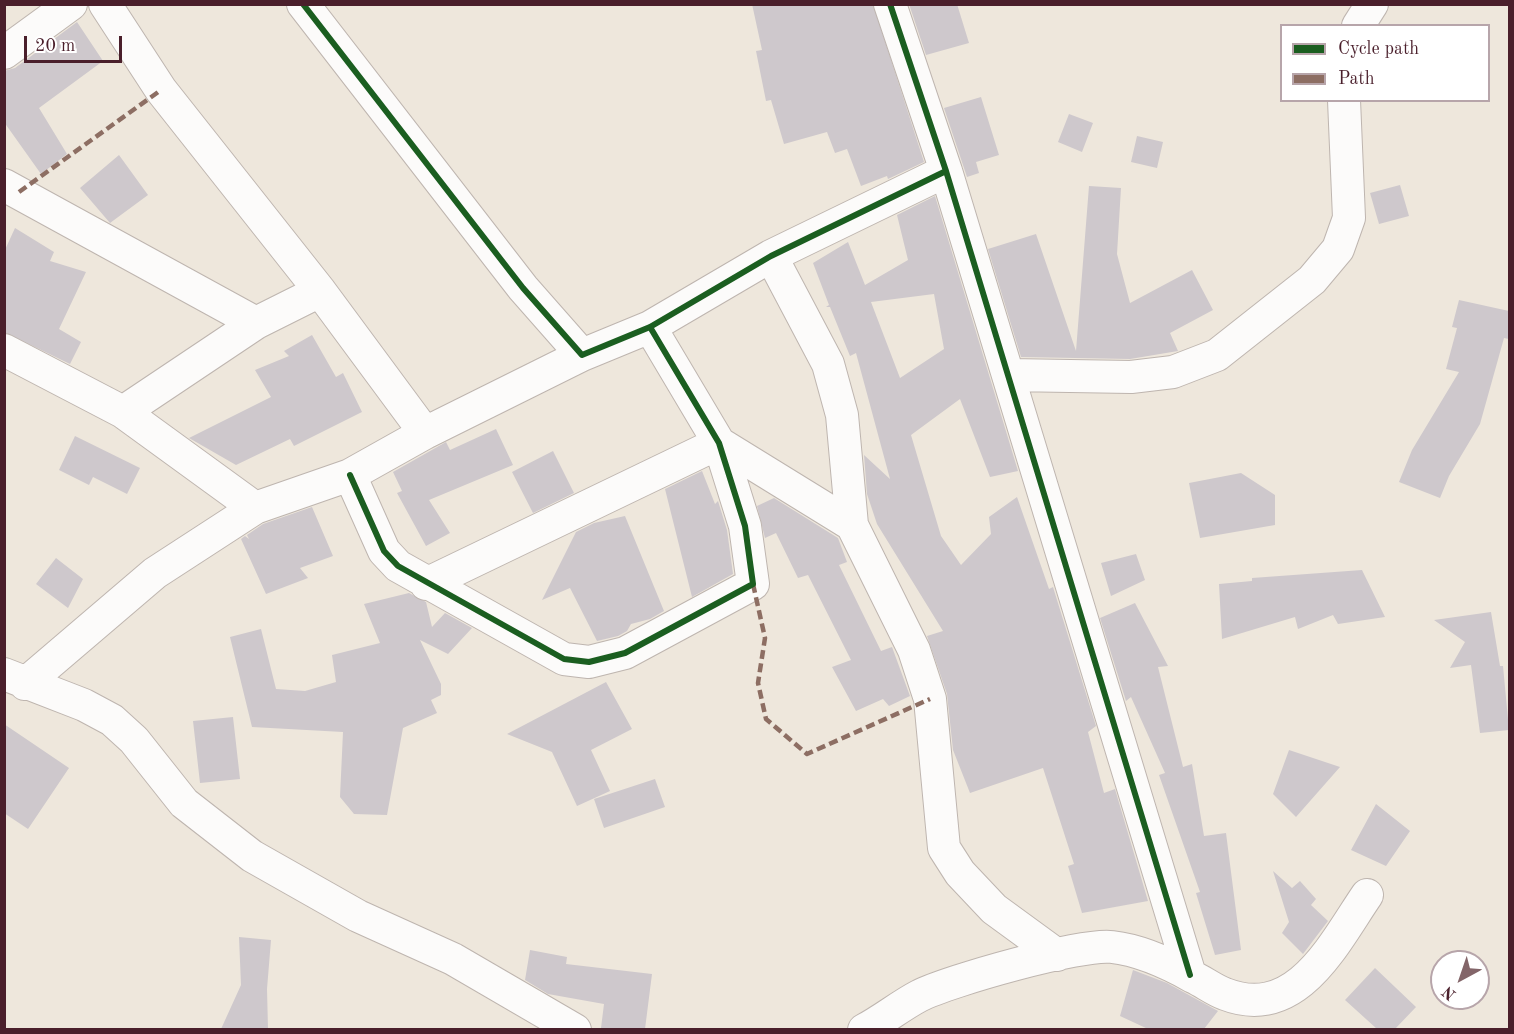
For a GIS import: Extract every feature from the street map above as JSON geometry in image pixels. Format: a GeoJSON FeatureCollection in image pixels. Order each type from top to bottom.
{"type":"FeatureCollection","features":[{"type":"Feature","properties":{"kind":"street"},"geometry":{"type":"LineString","coordinates":[[4,53],[71,4]]}},
{"type":"Feature","properties":{"kind":"street"},"geometry":{"type":"LineString","coordinates":[[105,4],[160,90],[320,291],[426,433]]}},
{"type":"Feature","properties":{"kind":"street"},"geometry":{"type":"LineString","coordinates":[[303,4],[523,288],[582,355]]}},
{"type":"Feature","properties":{"kind":"street"},"geometry":{"type":"LineString","coordinates":[[890,4],[946,171],[1190,975]]}},
{"type":"Feature","properties":{"kind":"street"},"geometry":{"type":"LineString","coordinates":[[1359,24],[1372,4]]}},
{"type":"Feature","properties":{"kind":"street"},"geometry":{"type":"LineString","coordinates":[[1009,375],[1131,377],[1173,372],[1217,355],[1312,280],[1338,249],[1349,218],[1344,102]]}},
{"type":"Feature","properties":{"kind":"street"},"geometry":{"type":"LineString","coordinates":[[15,679],[155,573],[255,508],[350,474],[582,355],[650,327],[771,256],[946,171]]}},
{"type":"Feature","properties":{"kind":"street"},"geometry":{"type":"LineString","coordinates":[[4,185],[256,323]]}},
{"type":"Feature","properties":{"kind":"street"},"geometry":{"type":"LineString","coordinates":[[771,256],[828,364],[842,415],[852,525],[914,650],[930,699],[945,848],[960,873],[993,909],[1056,955]]}},
{"type":"Feature","properties":{"kind":"street"},"geometry":{"type":"LineString","coordinates":[[123,412],[256,323],[320,291]]}},
{"type":"Feature","properties":{"kind":"street"},"geometry":{"type":"LineString","coordinates":[[350,474],[384,551],[398,566],[426,584],[564,659],[589,663],[625,653],[753,584],[745,526],[719,443],[650,327]]}},
{"type":"Feature","properties":{"kind":"street"},"geometry":{"type":"LineString","coordinates":[[4,350],[123,412],[255,508]]}},
{"type":"Feature","properties":{"kind":"street"},"geometry":{"type":"LineString","coordinates":[[719,443],[852,525]]}},
{"type":"Feature","properties":{"kind":"street"},"geometry":{"type":"LineString","coordinates":[[426,584],[719,443]]}},
{"type":"Feature","properties":{"kind":"street"},"geometry":{"type":"LineString","coordinates":[[15,679],[84,705],[112,720],[134,740],[184,803],[252,856],[358,916],[453,959],[575,1029]]}},
{"type":"Feature","properties":{"kind":"street"},"geometry":{"type":"LineString","coordinates":[[864,1029],[919,996],[1056,955],[1110,947],[1138,953],[1190,975],[1226,994],[1256,1001],[1287,993],[1312,976],[1367,895]]}},
{"type":"Feature","properties":{"kind":"building"},"geometry":{"type":"Polygon","coordinates":[[[752,4],[873,4],[924,162],[888,179],[887,176],[861,186],[847,149],[835,153],[827,132],[784,144],[771,100],[766,101],[756,51],[762,50],[752,4]]]}},
{"type":"Feature","properties":{"kind":"building"},"geometry":{"type":"Polygon","coordinates":[[[909,4],[957,4],[969,43],[926,55],[909,4]]]}},
{"type":"Feature","properties":{"kind":"building"},"geometry":{"type":"Polygon","coordinates":[[[77,22],[103,61],[39,108],[67,154],[41,174],[4,122],[4,71],[15,68],[77,22]]]}},
{"type":"Feature","properties":{"kind":"building"},"geometry":{"type":"Polygon","coordinates":[[[981,97],[999,155],[976,162],[979,173],[967,177],[944,108],[981,97]]]}},
{"type":"Feature","properties":{"kind":"building"},"geometry":{"type":"Polygon","coordinates":[[[1069,114],[1093,123],[1082,152],[1058,142],[1069,114]]]}},
{"type":"Feature","properties":{"kind":"building"},"geometry":{"type":"Polygon","coordinates":[[[1137,136],[1163,142],[1157,168],[1131,162],[1137,136]]]}},
{"type":"Feature","properties":{"kind":"building"},"geometry":{"type":"Polygon","coordinates":[[[119,155],[148,195],[110,223],[80,188],[119,155]]]}},
{"type":"Feature","properties":{"kind":"building"},"geometry":{"type":"Polygon","coordinates":[[[1400,185],[1409,216],[1379,224],[1370,193],[1400,185]]]}},
{"type":"Feature","properties":{"kind":"building"},"geometry":{"type":"Polygon","coordinates":[[[1089,186],[1121,188],[1117,254],[1130,303],[1192,270],[1213,310],[1170,333],[1178,351],[1130,359],[1021,357],[988,249],[1036,234],[1076,351],[1089,186]]]}},
{"type":"Feature","properties":{"kind":"building"},"geometry":{"type":"Polygon","coordinates":[[[935,196],[1018,471],[990,477],[960,399],[911,435],[941,536],[961,565],[991,534],[989,517],[1017,497],[1049,589],[1053,587],[1096,726],[1088,732],[1104,793],[1115,789],[1148,901],[1082,913],[1068,866],[1074,864],[1043,768],[970,793],[953,750],[947,694],[927,636],[943,631],[877,524],[867,494],[864,455],[890,479],[856,353],[850,356],[830,307],[826,307],[829,305],[813,263],[848,242],[865,285],[908,260],[897,215],[935,196]],[[934,294],[871,302],[900,378],[944,349],[934,294]]]}},
{"type":"Feature","properties":{"kind":"building"},"geometry":{"type":"Polygon","coordinates":[[[15,228],[54,252],[50,261],[86,272],[59,329],[81,342],[70,364],[4,332],[4,252],[15,228]]]}},
{"type":"Feature","properties":{"kind":"building"},"geometry":{"type":"Polygon","coordinates":[[[1459,300],[1509,311],[1509,339],[1504,338],[1480,424],[1449,476],[1440,498],[1399,482],[1412,450],[1459,372],[1446,369],[1457,328],[1452,327],[1459,300]]]}},
{"type":"Feature","properties":{"kind":"building"},"geometry":{"type":"Polygon","coordinates":[[[312,335],[336,377],[343,373],[362,412],[294,446],[290,439],[236,465],[189,438],[271,397],[255,370],[289,356],[284,351],[312,335]]]}},
{"type":"Feature","properties":{"kind":"building"},"geometry":{"type":"Polygon","coordinates":[[[496,429],[513,465],[429,500],[450,533],[426,546],[397,493],[402,491],[393,472],[446,442],[450,450],[496,429]]]}},
{"type":"Feature","properties":{"kind":"building"},"geometry":{"type":"Polygon","coordinates":[[[75,436],[140,468],[127,494],[93,477],[89,485],[59,470],[75,436]]]}},
{"type":"Feature","properties":{"kind":"building"},"geometry":{"type":"Polygon","coordinates":[[[553,451],[574,493],[533,513],[512,472],[553,451]]]}},
{"type":"Feature","properties":{"kind":"building"},"geometry":{"type":"Polygon","coordinates":[[[702,471],[715,504],[718,501],[727,530],[733,574],[692,597],[665,489],[702,471]]]}},
{"type":"Feature","properties":{"kind":"building"},"geometry":{"type":"Polygon","coordinates":[[[1241,473],[1275,495],[1275,525],[1200,538],[1189,483],[1241,473]]]}},
{"type":"Feature","properties":{"kind":"building"},"geometry":{"type":"Polygon","coordinates":[[[774,498],[838,538],[847,562],[839,565],[881,651],[892,647],[910,696],[889,706],[883,699],[856,711],[832,667],[851,660],[808,575],[798,578],[776,533],[765,538],[757,506],[774,498]]]}},
{"type":"Feature","properties":{"kind":"building"},"geometry":{"type":"Polygon","coordinates":[[[312,507],[333,556],[300,568],[308,578],[266,594],[241,539],[245,536],[249,539],[247,535],[263,524],[312,507]]]}},
{"type":"Feature","properties":{"kind":"building"},"geometry":{"type":"Polygon","coordinates":[[[625,516],[664,611],[650,619],[631,624],[627,631],[618,636],[597,641],[570,588],[542,600],[576,532],[594,523],[625,516]]]}},
{"type":"Feature","properties":{"kind":"building"},"geometry":{"type":"Polygon","coordinates":[[[1136,554],[1145,580],[1111,596],[1101,563],[1136,554]]]}},
{"type":"Feature","properties":{"kind":"building"},"geometry":{"type":"Polygon","coordinates":[[[56,558],[83,579],[68,608],[36,584],[56,558]]]}},
{"type":"Feature","properties":{"kind":"building"},"geometry":{"type":"Polygon","coordinates":[[[1362,570],[1385,617],[1338,624],[1333,615],[1298,629],[1295,617],[1222,639],[1219,584],[1252,581],[1252,578],[1362,570]]]}},
{"type":"Feature","properties":{"kind":"building"},"geometry":{"type":"Polygon","coordinates":[[[409,593],[426,602],[432,627],[445,613],[472,628],[448,654],[420,640],[441,684],[441,695],[431,700],[437,713],[403,728],[387,815],[354,814],[340,797],[343,732],[252,727],[230,637],[261,629],[276,689],[305,691],[336,682],[332,655],[380,643],[364,604],[409,593]]]}},
{"type":"Feature","properties":{"kind":"building"},"geometry":{"type":"Polygon","coordinates":[[[1135,603],[1168,666],[1158,667],[1183,767],[1192,764],[1204,836],[1226,833],[1241,950],[1215,955],[1196,893],[1200,892],[1159,775],[1165,773],[1131,697],[1126,701],[1100,618],[1135,603]]]}},
{"type":"Feature","properties":{"kind":"building"},"geometry":{"type":"Polygon","coordinates":[[[1491,612],[1500,666],[1503,666],[1509,730],[1480,733],[1471,665],[1450,668],[1465,642],[1434,620],[1491,612]]]}},
{"type":"Feature","properties":{"kind":"building"},"geometry":{"type":"Polygon","coordinates":[[[606,682],[632,729],[591,750],[610,791],[577,806],[552,752],[507,734],[606,682]]]}},
{"type":"Feature","properties":{"kind":"building"},"geometry":{"type":"Polygon","coordinates":[[[233,717],[240,779],[200,783],[193,721],[233,717]]]}},
{"type":"Feature","properties":{"kind":"building"},"geometry":{"type":"Polygon","coordinates":[[[4,724],[69,768],[28,829],[4,813],[4,724]]]}},
{"type":"Feature","properties":{"kind":"building"},"geometry":{"type":"Polygon","coordinates":[[[1289,750],[1340,767],[1296,817],[1273,794],[1289,750]]]}},
{"type":"Feature","properties":{"kind":"building"},"geometry":{"type":"Polygon","coordinates":[[[655,779],[665,807],[604,828],[594,799],[655,779]]]}},
{"type":"Feature","properties":{"kind":"building"},"geometry":{"type":"Polygon","coordinates":[[[1376,804],[1410,831],[1386,866],[1351,850],[1376,804]]]}},
{"type":"Feature","properties":{"kind":"building"},"geometry":{"type":"Polygon","coordinates":[[[1273,871],[1292,888],[1300,881],[1316,899],[1311,905],[1328,921],[1303,954],[1282,933],[1289,922],[1273,871]]]}},
{"type":"Feature","properties":{"kind":"building"},"geometry":{"type":"Polygon","coordinates":[[[239,937],[271,940],[267,989],[268,1029],[221,1029],[241,985],[239,937]]]}},
{"type":"Feature","properties":{"kind":"building"},"geometry":{"type":"Polygon","coordinates":[[[530,950],[567,957],[566,964],[652,974],[645,1029],[601,1028],[604,1004],[548,994],[525,980],[530,950]]]}},
{"type":"Feature","properties":{"kind":"building"},"geometry":{"type":"Polygon","coordinates":[[[1375,968],[1416,1007],[1395,1029],[1377,1029],[1345,1000],[1375,968]]]}},
{"type":"Feature","properties":{"kind":"building"},"geometry":{"type":"Polygon","coordinates":[[[1133,970],[1167,983],[1218,1011],[1204,1029],[1148,1029],[1120,1016],[1133,970]]]}},
{"type":"Feature","properties":{"kind":"marked path"},"geometry":{"type":"LineString","coordinates":[[19,192],[161,90]]}},
{"type":"Feature","properties":{"kind":"marked path"},"geometry":{"type":"LineString","coordinates":[[753,584],[765,638],[758,683],[766,719],[807,754],[930,699]]}},
{"type":"Feature","properties":{"kind":"cycle path"},"geometry":{"type":"LineString","coordinates":[[303,4],[523,288],[582,355],[650,327],[771,256],[946,171]]}},
{"type":"Feature","properties":{"kind":"cycle path"},"geometry":{"type":"LineString","coordinates":[[890,4],[946,171],[1190,975]]}},
{"type":"Feature","properties":{"kind":"cycle path"},"geometry":{"type":"LineString","coordinates":[[350,475],[384,551],[398,566],[564,659],[589,662],[625,653],[753,584],[745,526],[719,443],[650,327]]}}]}
